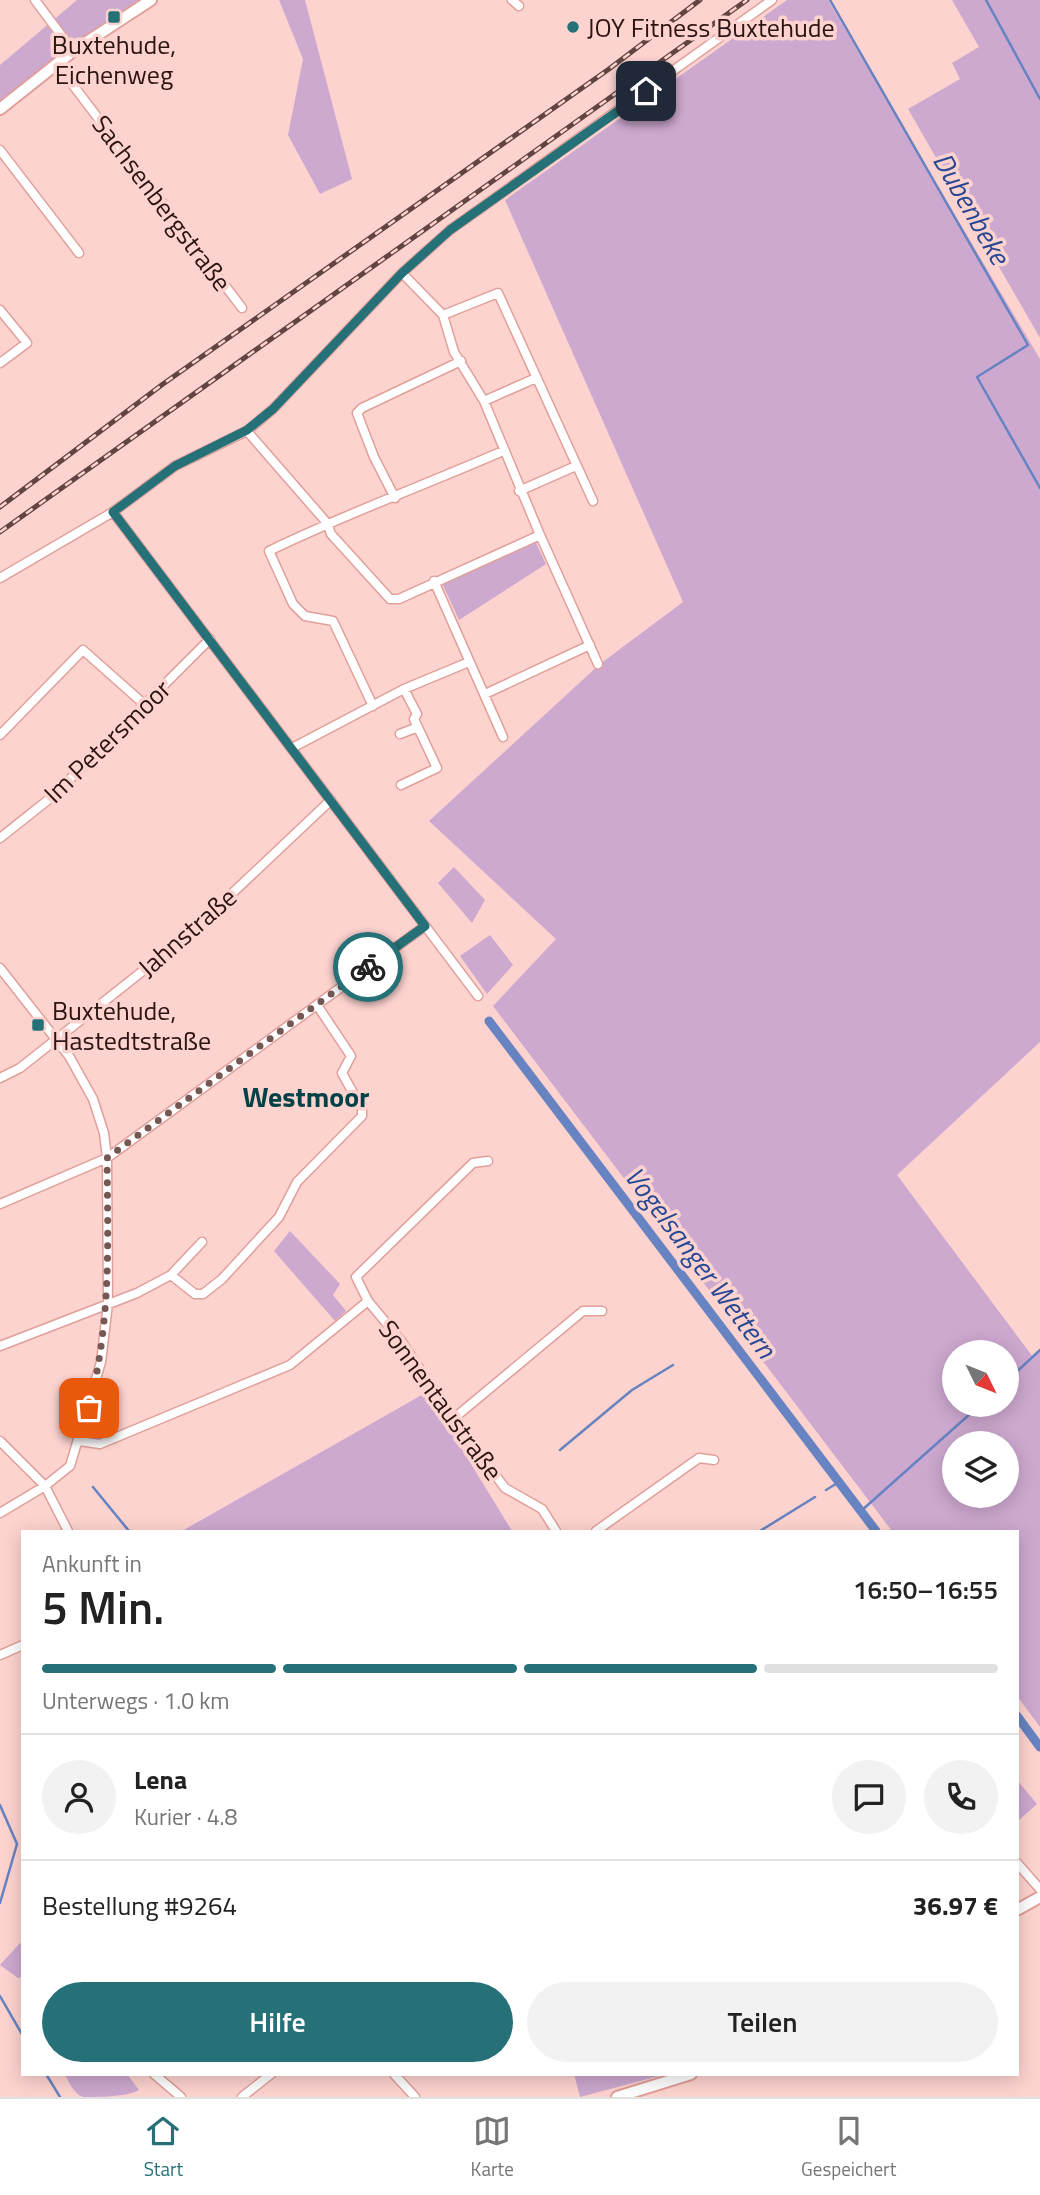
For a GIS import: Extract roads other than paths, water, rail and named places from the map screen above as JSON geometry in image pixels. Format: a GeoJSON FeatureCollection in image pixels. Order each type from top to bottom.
{"type":"FeatureCollection","features":[{"type":"Feature","properties":{"kind":"street"},"geometry":{"type":"LineString","coordinates":[[35,0],[73,51]]}},
{"type":"Feature","properties":{"kind":"street"},"geometry":{"type":"LineString","coordinates":[[0,109],[73,51],[151,0]]}},
{"type":"Feature","properties":{"kind":"street"},"geometry":{"type":"LineString","coordinates":[[0,578],[113,512],[175,466],[247,430],[282,400],[402,273],[450,230],[772,0]]}},
{"type":"Feature","properties":{"kind":"street","name":"Sachsenbergstraße"},"geometry":{"type":"LineString","coordinates":[[57,64],[242,308]]}},
{"type":"Feature","properties":{"kind":"street"},"geometry":{"type":"LineString","coordinates":[[0,150],[79,253]]}},
{"type":"Feature","properties":{"kind":"street"},"geometry":{"type":"LineString","coordinates":[[402,273],[443,315],[454,352],[484,401],[519,491],[598,664]]}},
{"type":"Feature","properties":{"kind":"street"},"geometry":{"type":"LineString","coordinates":[[443,315],[498,293],[593,501]]}},
{"type":"Feature","properties":{"kind":"street"},"geometry":{"type":"LineString","coordinates":[[0,310],[27,343],[0,363]]}},
{"type":"Feature","properties":{"kind":"street"},"geometry":{"type":"LineString","coordinates":[[395,498],[374,457],[358,413],[369,404],[461,361]]}},
{"type":"Feature","properties":{"kind":"street"},"geometry":{"type":"LineString","coordinates":[[484,401],[536,378]]}},
{"type":"Feature","properties":{"kind":"street"},"geometry":{"type":"LineString","coordinates":[[247,430],[327,523],[331,534],[390,599],[400,599],[434,581],[540,535]]}},
{"type":"Feature","properties":{"kind":"street"},"geometry":{"type":"LineString","coordinates":[[373,706],[333,621],[305,616],[293,604],[269,551],[327,523],[395,498],[503,451]]}},
{"type":"Feature","properties":{"kind":"street"},"geometry":{"type":"LineString","coordinates":[[519,491],[576,466]]}},
{"type":"Feature","properties":{"kind":"street"},"geometry":{"type":"LineString","coordinates":[[113,512],[478,996]]}},
{"type":"Feature","properties":{"kind":"street"},"geometry":{"type":"LineString","coordinates":[[434,581],[503,737]]}},
{"type":"Feature","properties":{"kind":"street","name":"Im Petersmoor"},"geometry":{"type":"LineString","coordinates":[[2,833],[53,796],[210,639]]}},
{"type":"Feature","properties":{"kind":"street"},"geometry":{"type":"LineString","coordinates":[[485,694],[590,645]]}},
{"type":"Feature","properties":{"kind":"street"},"geometry":{"type":"LineString","coordinates":[[0,734],[83,650],[145,705]]}},
{"type":"Feature","properties":{"kind":"street"},"geometry":{"type":"LineString","coordinates":[[292,748],[404,689],[469,662]]}},
{"type":"Feature","properties":{"kind":"street"},"geometry":{"type":"LineString","coordinates":[[401,785],[437,768],[414,719],[417,714],[404,689]]}},
{"type":"Feature","properties":{"kind":"street"},"geometry":{"type":"LineString","coordinates":[[400,734],[418,727]]}},
{"type":"Feature","properties":{"kind":"street","name":"Jahnstraße"},"geometry":{"type":"LineString","coordinates":[[0,1078],[20,1068],[187,936],[331,800]]}},
{"type":"Feature","properties":{"kind":"street"},"geometry":{"type":"LineString","coordinates":[[0,1204],[107,1158],[425,926]]}},
{"type":"Feature","properties":{"kind":"street"},"geometry":{"type":"LineString","coordinates":[[0,968],[69,1056],[93,1099],[104,1133],[107,1158],[108,1304],[101,1362],[70,1465],[45,1486],[0,1513]]}},
{"type":"Feature","properties":{"kind":"street"},"geometry":{"type":"LineString","coordinates":[[171,1275],[195,1294],[202,1294],[222,1279],[274,1222],[297,1182],[362,1116],[362,1109],[342,1073],[351,1056],[317,1005]]}},
{"type":"Feature","properties":{"kind":"street"},"geometry":{"type":"LineString","coordinates":[[368,1301],[356,1277],[473,1163],[488,1161]]}},
{"type":"Feature","properties":{"kind":"street"},"geometry":{"type":"LineString","coordinates":[[0,1346],[137,1293],[171,1275],[202,1242]]}},
{"type":"Feature","properties":{"kind":"street","name":"Sonnentaustraße"},"geometry":{"type":"LineString","coordinates":[[79,1441],[100,1444],[290,1366],[368,1301],[402,1342],[453,1419],[505,1488],[545,1514],[555,1530]]}},
{"type":"Feature","properties":{"kind":"street"},"geometry":{"type":"LineString","coordinates":[[453,1419],[583,1311],[602,1311]]}},
{"type":"Feature","properties":{"kind":"street"},"geometry":{"type":"LineString","coordinates":[[0,1441],[45,1486],[67,1530]]}},
{"type":"Feature","properties":{"kind":"street"},"geometry":{"type":"LineString","coordinates":[[597,1530],[699,1458],[714,1460]]}},
{"type":"Feature","properties":{"kind":"street"},"geometry":{"type":"LineString","coordinates":[[0,1655],[21,1646]]}},
{"type":"Feature","properties":{"kind":"street"},"geometry":{"type":"LineString","coordinates":[[1019,1865],[1040,1889]]}},
{"type":"Feature","properties":{"kind":"street"},"geometry":{"type":"LineString","coordinates":[[1019,1909],[1040,1897]]}},
{"type":"Feature","properties":{"kind":"street"},"geometry":{"type":"LineString","coordinates":[[156,2076],[181,2097]]}},
{"type":"Feature","properties":{"kind":"street"},"geometry":{"type":"LineString","coordinates":[[242,2097],[268,2076]]}},
{"type":"Feature","properties":{"kind":"street"},"geometry":{"type":"LineString","coordinates":[[396,2076],[411,2096]]}},
{"type":"Feature","properties":{"kind":"street"},"geometry":{"type":"LineString","coordinates":[[617,2097],[685,2076]]}},
{"type":"Feature","properties":{"kind":"waterway","name":"Dubenbeke"},"geometry":{"type":"LineString","coordinates":[[830,0],[1028,345],[977,377],[1040,488]]}},
{"type":"Feature","properties":{"kind":"waterway"},"geometry":{"type":"LineString","coordinates":[[986,0],[1040,99]]}},
{"type":"Feature","properties":{"kind":"waterway","name":"Vogelsanger Wettern"},"geometry":{"type":"LineString","coordinates":[[489,1021],[875,1530]]}},
{"type":"Feature","properties":{"kind":"waterway","name":"Dubenbeke"},"geometry":{"type":"LineString","coordinates":[[1019,1370],[1040,1350]]}},
{"type":"Feature","properties":{"kind":"waterway"},"geometry":{"type":"LineString","coordinates":[[560,1450],[632,1390],[673,1365]]}},
{"type":"Feature","properties":{"kind":"waterway","name":"Dubenbeke"},"geometry":{"type":"LineString","coordinates":[[861,1511],[965,1418]]}},
{"type":"Feature","properties":{"kind":"waterway"},"geometry":{"type":"LineString","coordinates":[[826,1490],[839,1482]]}},
{"type":"Feature","properties":{"kind":"waterway"},"geometry":{"type":"LineString","coordinates":[[93,1487],[128,1530]]}},
{"type":"Feature","properties":{"kind":"waterway"},"geometry":{"type":"LineString","coordinates":[[762,1530],[815,1497]]}},
{"type":"Feature","properties":{"kind":"waterway","name":"Vogelsanger Wettern"},"geometry":{"type":"LineString","coordinates":[[1019,1719],[1040,1747]]}},
{"type":"Feature","properties":{"kind":"waterway"},"geometry":{"type":"LineString","coordinates":[[0,1805],[17,1844],[0,1903]]}},
{"type":"Feature","properties":{"kind":"waterway"},"geometry":{"type":"LineString","coordinates":[[0,1996],[21,2033]]}},
{"type":"Feature","properties":{"kind":"waterway"},"geometry":{"type":"LineString","coordinates":[[47,2076],[60,2097]]}},
{"type":"Feature","properties":{"kind":"railway"},"geometry":{"type":"LineString","coordinates":[[0,507],[163,384],[609,69],[700,0]]}},
{"type":"Feature","properties":{"kind":"railway"},"geometry":{"type":"LineString","coordinates":[[0,532],[747,0]]}},
{"type":"Feature","properties":{"kind":"place","name":"Buxtehude, Eichenweg"},"geometry":{"type":"Point","coordinates":[114,17]}},
{"type":"Feature","properties":{"kind":"place","name":"JOY Fitness Buxtehude"},"geometry":{"type":"Point","coordinates":[573,27]}},
{"type":"Feature","properties":{"kind":"place","name":"Buxtehude, Hastedtstraße"},"geometry":{"type":"Point","coordinates":[38,1025]}},
{"type":"Feature","properties":{"kind":"district","name":"Westmoor"},"geometry":{"type":"Point","coordinates":[306,1096]}}]}
